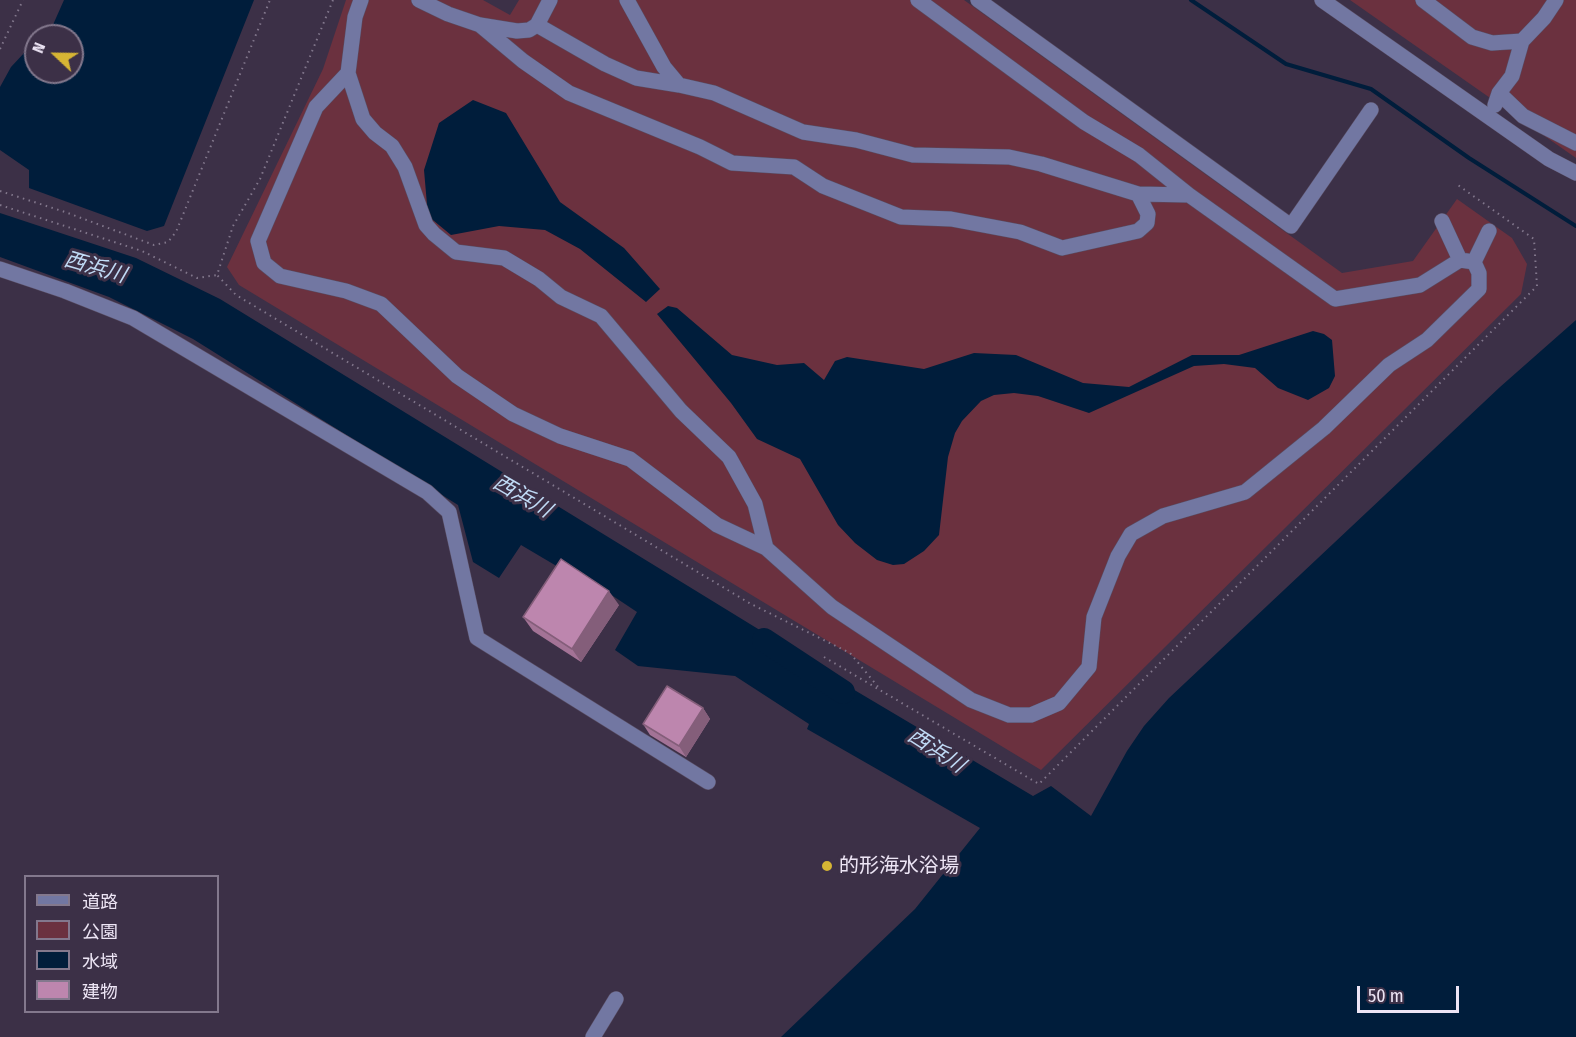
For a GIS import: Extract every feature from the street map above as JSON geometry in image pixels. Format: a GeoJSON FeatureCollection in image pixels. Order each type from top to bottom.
{"type":"FeatureCollection","features":[{"type":"Feature","properties":{"kind":"street"},"geometry":{"type":"LineString","coordinates":[[361,0],[355,17],[348,73],[363,119],[375,134],[392,146],[401,160],[426,225],[456,252],[504,258],[539,279],[561,297],[601,316],[681,411],[729,457],[755,504],[766,548]]}},
{"type":"Feature","properties":{"kind":"street"},"geometry":{"type":"LineString","coordinates":[[418,0],[480,25],[517,31],[529,30],[537,25],[550,0]]}},
{"type":"Feature","properties":{"kind":"street"},"geometry":{"type":"LineString","coordinates":[[627,0],[664,67],[679,85]]}},
{"type":"Feature","properties":{"kind":"street"},"geometry":{"type":"LineString","coordinates":[[918,0],[1084,122],[1139,155],[1189,195],[1335,299],[1420,285],[1467,261],[1489,231]]}},
{"type":"Feature","properties":{"kind":"street"},"geometry":{"type":"LineString","coordinates":[[978,0],[1291,225],[1371,110]]}},
{"type":"Feature","properties":{"kind":"street"},"geometry":{"type":"LineString","coordinates":[[1323,0],[1549,159],[1576,173]]}},
{"type":"Feature","properties":{"kind":"street"},"geometry":{"type":"LineString","coordinates":[[1423,0],[1473,37],[1492,43],[1522,41]]}},
{"type":"Feature","properties":{"kind":"street"},"geometry":{"type":"LineString","coordinates":[[1556,0],[1544,18],[1522,41],[1512,76],[1497,99],[1523,116],[1576,143]]}},
{"type":"Feature","properties":{"kind":"street"},"geometry":{"type":"LineString","coordinates":[[480,25],[507,49],[569,93],[700,147],[732,163],[794,167],[823,186],[901,216],[951,219],[1020,232],[1062,248],[1138,231],[1147,223],[1148,214],[1138,194]]}},
{"type":"Feature","properties":{"kind":"street"},"geometry":{"type":"LineString","coordinates":[[537,25],[636,78],[714,93],[803,132],[856,140],[913,155],[1009,157],[1050,166],[1138,194],[1189,195]]}},
{"type":"Feature","properties":{"kind":"street"},"geometry":{"type":"LineString","coordinates":[[348,73],[316,107],[258,241],[264,263],[280,276],[346,291],[381,304],[457,376],[513,414],[560,436],[630,459],[717,525],[766,548],[832,607],[971,700],[1009,715],[1030,715],[1059,703],[1089,667],[1094,617],[1118,556],[1131,534],[1163,516],[1245,492],[1323,428],[1389,365],[1427,340],[1479,289],[1479,273],[1467,261],[1442,221]]}},
{"type":"Feature","properties":{"kind":"street"},"geometry":{"type":"LineString","coordinates":[[0,269],[65,291],[133,318],[427,492],[449,512],[477,638],[708,782]]}},
{"type":"Feature","properties":{"kind":"street"},"geometry":{"type":"LineString","coordinates":[[593,1037],[616,999]]}},
{"type":"Feature","properties":{"kind":"path"},"geometry":{"type":"LineString","coordinates":[[0,49],[23,0]]}},
{"type":"Feature","properties":{"kind":"path"},"geometry":{"type":"LineString","coordinates":[[0,192],[65,212],[154,245],[168,242],[176,232],[270,0]]}},
{"type":"Feature","properties":{"kind":"path"},"geometry":{"type":"LineString","coordinates":[[824,657],[1040,784],[1537,286],[1534,239],[1455,183]]}},
{"type":"Feature","properties":{"kind":"path"},"geometry":{"type":"LineString","coordinates":[[0,205],[142,251],[197,278],[217,275]]}},
{"type":"Feature","properties":{"kind":"green space"},"geometry":{"type":"Polygon","coordinates":[[[346,0],[483,0],[510,15],[519,0],[964,0],[1342,273],[1413,261],[1457,199],[1512,238],[1527,264],[1521,294],[1041,770],[239,285],[227,267],[323,69],[346,0]]]}},
{"type":"Feature","properties":{"kind":"green space"},"geometry":{"type":"Polygon","coordinates":[[[1350,0],[1576,0],[1576,158],[1350,0]]]}},
{"type":"Feature","properties":{"kind":"water"},"geometry":{"type":"Polygon","coordinates":[[[64,0],[254,0],[164,226],[147,231],[29,188],[29,170],[0,150],[0,87],[11,67],[24,53],[24,84],[84,84],[84,24],[53,24],[64,0]]]}},
{"type":"Feature","properties":{"kind":"water"},"geometry":{"type":"Polygon","coordinates":[[[473,100],[506,113],[560,202],[624,248],[660,289],[646,302],[580,249],[545,230],[499,226],[451,235],[428,216],[424,170],[439,123],[473,100]]]}},
{"type":"Feature","properties":{"kind":"water"},"geometry":{"type":"Polygon","coordinates":[[[0,213],[136,258],[220,299],[794,651],[788,663],[814,679],[819,669],[1033,796],[1051,786],[1091,816],[1127,751],[1144,726],[1169,698],[1500,387],[1576,320],[1576,1037],[781,1037],[915,909],[980,828],[807,729],[809,724],[735,676],[638,666],[615,650],[637,612],[571,568],[565,571],[521,545],[499,578],[473,562],[458,505],[193,339],[109,297],[0,257],[0,213]]]}},
{"type":"Feature","properties":{"kind":"water"},"geometry":{"type":"Polygon","coordinates":[[[668,306],[677,308],[732,355],[777,365],[804,363],[824,380],[835,361],[847,357],[924,369],[974,353],[1016,355],[1083,383],[1129,387],[1192,355],[1239,355],[1313,331],[1324,334],[1332,340],[1335,376],[1329,388],[1308,400],[1278,388],[1255,368],[1224,364],[1194,366],[1089,413],[1038,396],[1014,393],[994,395],[981,401],[962,421],[955,433],[948,457],[939,535],[924,551],[904,564],[893,565],[877,560],[855,543],[838,525],[800,459],[757,439],[731,403],[657,314],[668,306]]]}},
{"type":"Feature","properties":{"kind":"building"},"geometry":{"type":"Polygon","coordinates":[[[561,559],[609,591],[572,649],[523,617],[561,559]]]}},
{"type":"Feature","properties":{"kind":"building"},"geometry":{"type":"Polygon","coordinates":[[[667,686],[703,708],[679,746],[643,724],[667,686]]]}},
{"type":"Feature","properties":{"kind":"waterway"},"geometry":{"type":"LineString","coordinates":[[1191,0],[1286,64],[1371,89],[1469,158],[1576,226]]}},
{"type":"Feature","properties":{"kind":"waterway","name":"西浜川"},"geometry":{"type":"LineString","coordinates":[[764,640],[843,692]]}},
{"type":"Feature","properties":{"kind":"place","name":"的形海水浴場"},"geometry":{"type":"Point","coordinates":[827,866]}}]}
